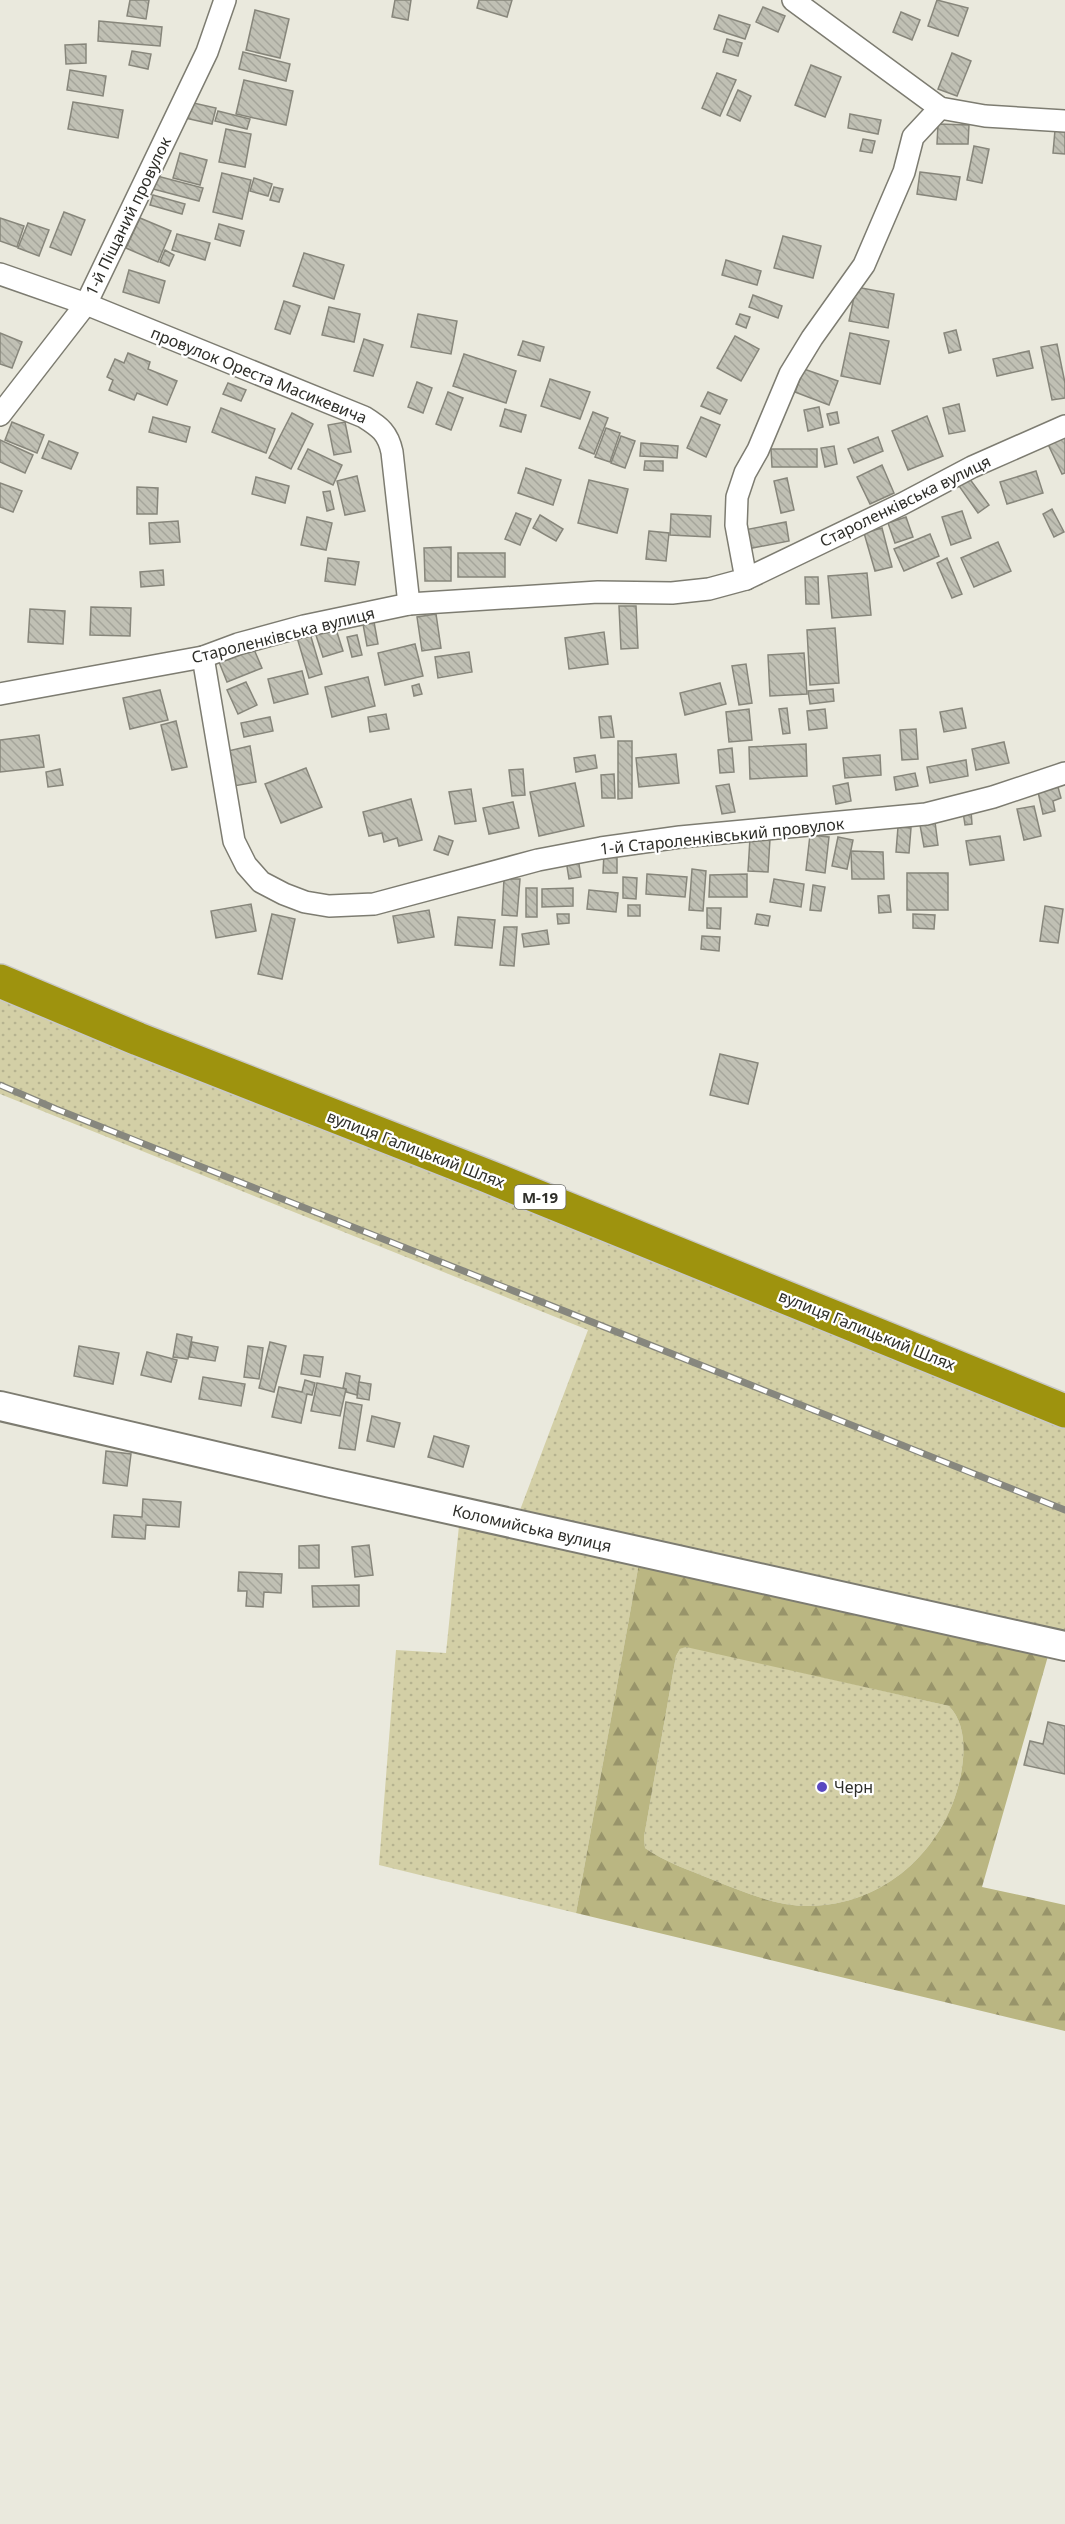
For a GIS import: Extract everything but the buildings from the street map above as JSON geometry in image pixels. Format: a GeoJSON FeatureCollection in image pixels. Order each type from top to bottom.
{"type":"FeatureCollection","features":[{"type":"Feature","properties":{"kind":"highway","name":"вулиця Галицький Шлях"},"geometry":{"type":"LineString","coordinates":[[0,981],[1065,1411]]}},
{"type":"Feature","properties":{"kind":"street","name":"1-й Піщаний провулок"},"geometry":{"type":"LineString","coordinates":[[0,415],[86,304],[207,52],[225,0]]}},
{"type":"Feature","properties":{"kind":"street"},"geometry":{"type":"LineString","coordinates":[[793,0],[940,108],[985,116],[1065,121]]}},
{"type":"Feature","properties":{"kind":"street"},"geometry":{"type":"LineString","coordinates":[[746,579],[736,525],[737,497],[745,473],[758,450],[790,374],[812,338],[864,266],[900,182],[913,137],[940,108]]}},
{"type":"Feature","properties":{"kind":"street","name":"провулок Ореста Масикевича"},"geometry":{"type":"LineString","coordinates":[[0,274],[86,304],[364,417],[381,428],[389,439],[392,452],[409,604]]}},
{"type":"Feature","properties":{"kind":"street","name":"Староленківська вулиця"},"geometry":{"type":"LineString","coordinates":[[0,694],[203,657],[238,644],[304,626],[409,604],[598,592],[672,593],[710,589],[746,579],[902,504],[972,467],[1065,426]]}},
{"type":"Feature","properties":{"kind":"street","name":"1-й Староленківський провулок"},"geometry":{"type":"LineString","coordinates":[[203,657],[234,842],[246,865],[261,882],[304,902],[329,906],[374,903],[538,860],[601,848],[680,837],[926,814],[993,797],[1065,773]]}},
{"type":"Feature","properties":{"kind":"street","name":"Коломийська вулиця"},"geometry":{"type":"LineString","coordinates":[[0,1406],[331,1483],[1065,1646]]}},
{"type":"Feature","properties":{"kind":"shaded area"},"geometry":{"type":"Polygon","coordinates":[[[0,974],[1065,1399],[1065,1653],[639,1563],[576,1913],[379,1865],[396,1650],[446,1653],[461,1506],[517,1518],[588,1330],[0,1094],[0,974]]]}},
{"type":"Feature","properties":{"kind":"shaded area"},"geometry":{"type":"Polygon","coordinates":[[[687,1646],[949,1706],[962,1731],[962,1770],[952,1805],[925,1851],[906,1870],[885,1885],[861,1896],[835,1903],[808,1906],[771,1901],[746,1893],[677,1865],[645,1848],[644,1837],[676,1656],[680,1649],[687,1646]]]}},
{"type":"Feature","properties":{"kind":"green space"},"geometry":{"type":"Polygon","coordinates":[[[639,1563],[1050,1649],[982,1887],[1065,1905],[1065,2031],[576,1913],[639,1563]],[[686,1647],[680,1649],[676,1656],[644,1837],[645,1848],[686,1869],[746,1893],[783,1903],[808,1906],[835,1903],[861,1896],[885,1885],[906,1870],[925,1851],[952,1805],[960,1779],[963,1741],[959,1722],[949,1706],[686,1647]]]}},
{"type":"Feature","properties":{"kind":"railway"},"geometry":{"type":"LineString","coordinates":[[0,1085],[1065,1510]]}},
{"type":"Feature","properties":{"kind":"place","name":"Черн"},"geometry":{"type":"Point","coordinates":[822,1787]}}]}
